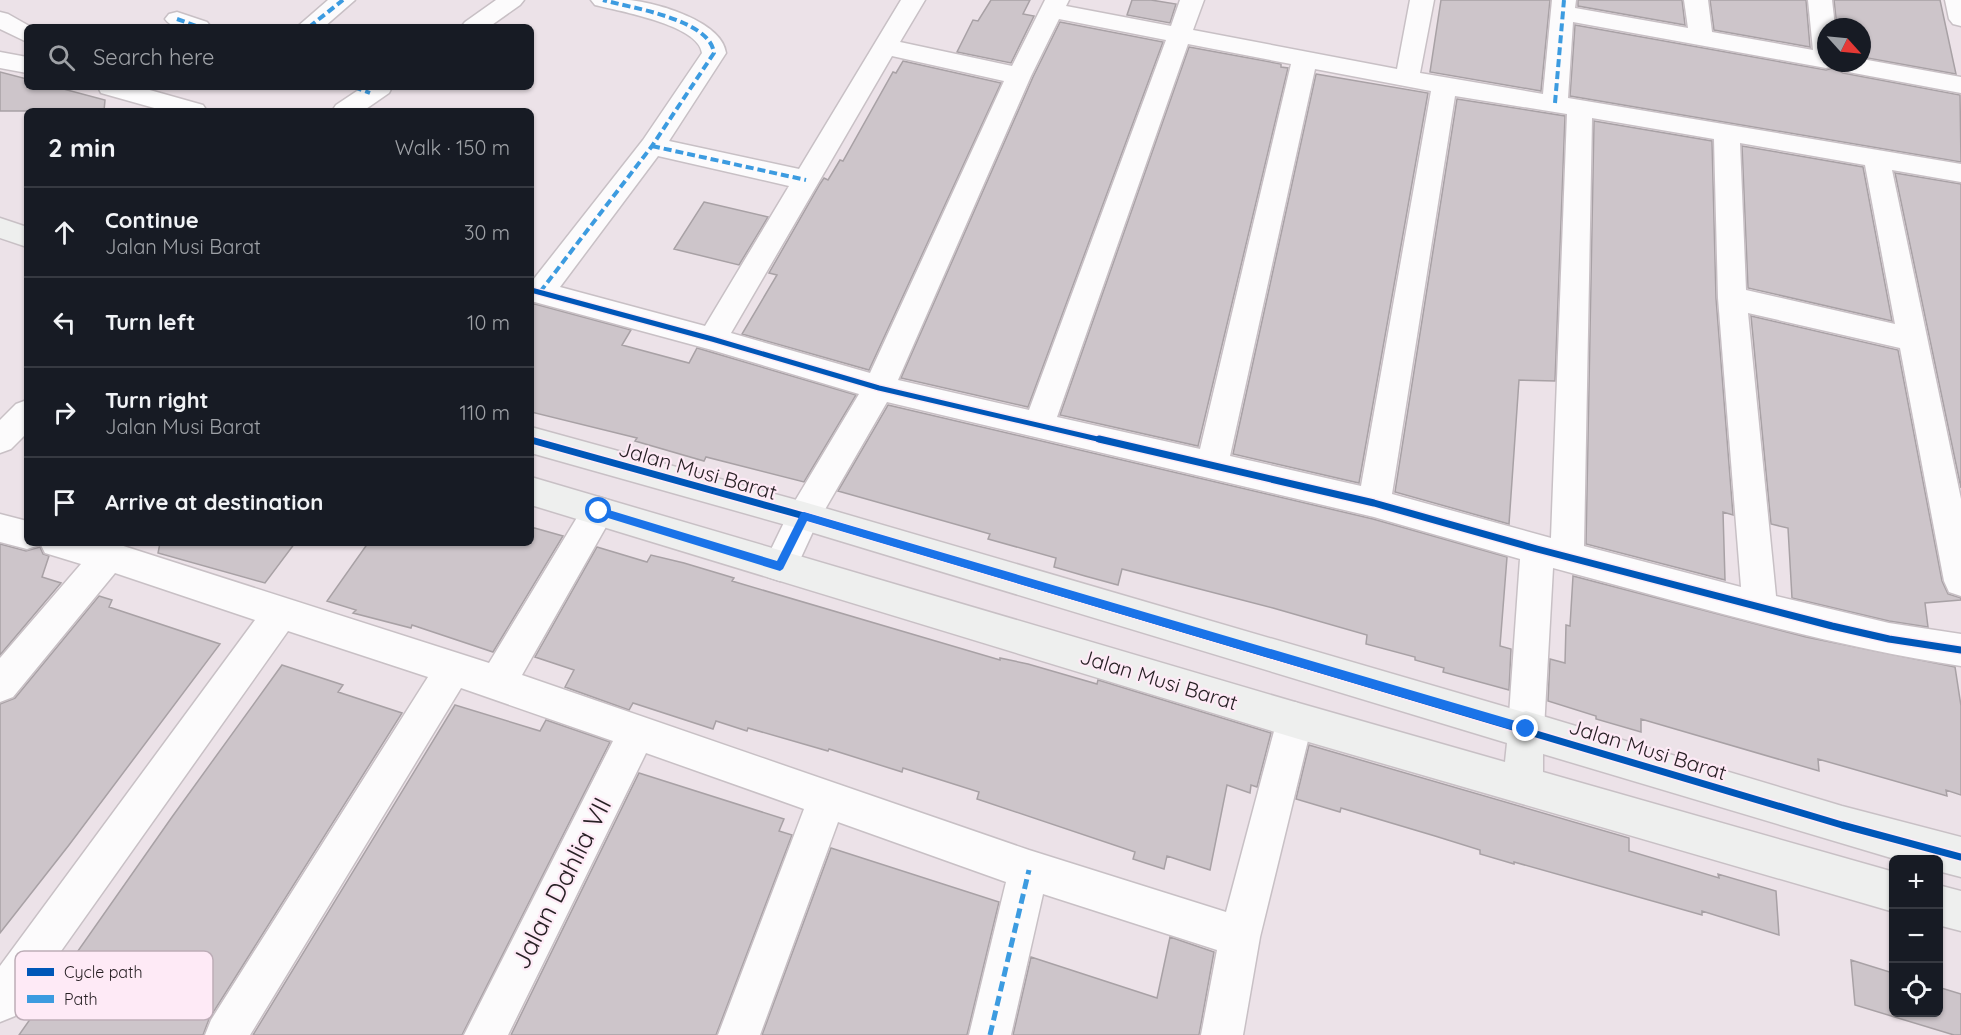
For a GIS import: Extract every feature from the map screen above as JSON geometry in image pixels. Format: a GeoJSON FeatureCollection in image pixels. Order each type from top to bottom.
{"type":"FeatureCollection","features":[{"type":"Feature","properties":{"kind":"street"},"geometry":{"type":"LineString","coordinates":[[313,24],[343,0]]}},
{"type":"Feature","properties":{"kind":"street"},"geometry":{"type":"LineString","coordinates":[[477,24],[512,0]]}},
{"type":"Feature","properties":{"kind":"street"},"geometry":{"type":"LineString","coordinates":[[603,0],[678,20],[700,31],[713,45],[714,52],[652,146],[536,291],[879,388],[1374,502],[1552,552],[1889,639],[1961,650]]}},
{"type":"Feature","properties":{"kind":"street"},"geometry":{"type":"LineString","coordinates":[[712,339],[913,0]]}},
{"type":"Feature","properties":{"kind":"street"},"geometry":{"type":"LineString","coordinates":[[1039,424],[1192,0]]}},
{"type":"Feature","properties":{"kind":"street"},"geometry":{"type":"LineString","coordinates":[[1407,79],[1422,0]]}},
{"type":"Feature","properties":{"kind":"street"},"geometry":{"type":"LineString","coordinates":[[1696,0],[1701,38]]}},
{"type":"Feature","properties":{"kind":"street"},"geometry":{"type":"LineString","coordinates":[[1820,0],[1822,18]]}},
{"type":"Feature","properties":{"kind":"street"},"geometry":{"type":"LineString","coordinates":[[1957,0],[1961,19]]}},
{"type":"Feature","properties":{"kind":"street"},"geometry":{"type":"LineString","coordinates":[[780,566],[804,516],[879,388],[1019,76],[1055,5],[1180,36],[1444,86],[1961,173]]}},
{"type":"Feature","properties":{"kind":"street"},"geometry":{"type":"LineString","coordinates":[[1523,784],[1526,729],[1552,552],[1567,105],[1556,73],[1564,7],[1701,38],[1817,58]]}},
{"type":"Feature","properties":{"kind":"street"},"geometry":{"type":"LineString","coordinates":[[0,20],[24,33]]}},
{"type":"Feature","properties":{"kind":"street"},"geometry":{"type":"LineString","coordinates":[[886,47],[1019,76]]}},
{"type":"Feature","properties":{"kind":"street"},"geometry":{"type":"LineString","coordinates":[[1212,466],[1305,59]]}},
{"type":"Feature","properties":{"kind":"street"},"geometry":{"type":"LineString","coordinates":[[0,60],[24,64]]}},
{"type":"Feature","properties":{"kind":"street"},"geometry":{"type":"LineString","coordinates":[[1871,68],[1961,85]]}},
{"type":"Feature","properties":{"kind":"street"},"geometry":{"type":"LineString","coordinates":[[1374,502],[1444,86]]}},
{"type":"Feature","properties":{"kind":"street"},"geometry":{"type":"LineString","coordinates":[[120,90],[184,108]]}},
{"type":"Feature","properties":{"kind":"street"},"geometry":{"type":"LineString","coordinates":[[348,108],[367,90]]}},
{"type":"Feature","properties":{"kind":"street"},"geometry":{"type":"LineString","coordinates":[[1727,132],[1732,298],[1760,606]]}},
{"type":"Feature","properties":{"kind":"street"},"geometry":{"type":"LineString","coordinates":[[652,146],[806,180]]}},
{"type":"Feature","properties":{"kind":"street"},"geometry":{"type":"LineString","coordinates":[[1877,159],[1961,581]]}},
{"type":"Feature","properties":{"kind":"street"},"geometry":{"type":"LineString","coordinates":[[0,228],[24,236]]}},
{"type":"Feature","properties":{"kind":"street"},"geometry":{"type":"LineString","coordinates":[[1732,298],[1912,339]]}},
{"type":"Feature","properties":{"kind":"street"},"geometry":{"type":"LineString","coordinates":[[0,440],[24,415]]}},
{"type":"Feature","properties":{"kind":"street","name":"Jalan Musi Barat"},"geometry":{"type":"LineString","coordinates":[[534,441],[804,516],[1526,729],[1842,825],[1961,857]]}},
{"type":"Feature","properties":{"kind":"street","name":"Jalan Musi Barat"},"geometry":{"type":"LineString","coordinates":[[534,492],[1295,720],[1889,891]]}},
{"type":"Feature","properties":{"kind":"street"},"geometry":{"type":"LineString","coordinates":[[497,683],[599,511]]}},
{"type":"Feature","properties":{"kind":"street"},"geometry":{"type":"LineString","coordinates":[[0,528],[24,534]]}},
{"type":"Feature","properties":{"kind":"street"},"geometry":{"type":"LineString","coordinates":[[69,546],[108,556],[497,683],[1029,870],[1240,937]]}},
{"type":"Feature","properties":{"kind":"street"},"geometry":{"type":"LineString","coordinates":[[0,686],[108,556]]}},
{"type":"Feature","properties":{"kind":"street"},"geometry":{"type":"LineString","coordinates":[[36,951],[281,612]]}},
{"type":"Feature","properties":{"kind":"street"},"geometry":{"type":"LineString","coordinates":[[226,1035],[453,669]]}},
{"type":"Feature","properties":{"kind":"street"},"geometry":{"type":"LineString","coordinates":[[1222,1035],[1240,937],[1295,720]]}},
{"type":"Feature","properties":{"kind":"street","name":"Jalan Dahlia VII"},"geometry":{"type":"LineString","coordinates":[[485,1035],[638,731]]}},
{"type":"Feature","properties":{"kind":"street"},"geometry":{"type":"LineString","coordinates":[[739,1035],[827,799]]}},
{"type":"Feature","properties":{"kind":"street"},"geometry":{"type":"LineString","coordinates":[[990,1035],[1029,870]]}},
{"type":"Feature","properties":{"kind":"street"},"geometry":{"type":"LineString","coordinates":[[1943,906],[1961,911]]}},
{"type":"Feature","properties":{"kind":"street"},"geometry":{"type":"LineString","coordinates":[[0,1001],[15,980]]}},
{"type":"Feature","properties":{"kind":"building"},"geometry":{"type":"Polygon","coordinates":[[[991,0],[1030,0],[1023,14],[1034,16],[1011,63],[957,52],[973,20],[978,21],[991,0]]]}},
{"type":"Feature","properties":{"kind":"building"},"geometry":{"type":"Polygon","coordinates":[[[1132,0],[1176,4],[1170,23],[1127,15],[1132,0]]]}},
{"type":"Feature","properties":{"kind":"building"},"geometry":{"type":"Polygon","coordinates":[[[1441,0],[1550,0],[1541,91],[1430,72],[1441,0]]]}},
{"type":"Feature","properties":{"kind":"building"},"geometry":{"type":"Polygon","coordinates":[[[1578,0],[1682,0],[1685,25],[1578,6],[1578,0]]]}},
{"type":"Feature","properties":{"kind":"building"},"geometry":{"type":"Polygon","coordinates":[[[1710,0],[1806,0],[1810,47],[1714,30],[1710,0]]]}},
{"type":"Feature","properties":{"kind":"building"},"geometry":{"type":"Polygon","coordinates":[[[1834,0],[1940,0],[1956,74],[1871,59],[1871,18],[1836,18],[1834,0]]]}},
{"type":"Feature","properties":{"kind":"building"},"geometry":{"type":"Polygon","coordinates":[[[1060,22],[1163,42],[1028,407],[901,378],[1033,77],[1060,22]]]}},
{"type":"Feature","properties":{"kind":"building"},"geometry":{"type":"Polygon","coordinates":[[[1575,25],[1817,68],[1817,72],[1841,72],[1960,95],[1961,162],[1570,96],[1575,25]]]}},
{"type":"Feature","properties":{"kind":"building"},"geometry":{"type":"Polygon","coordinates":[[[1189,47],[1281,64],[1281,67],[1288,68],[1198,446],[1060,415],[1189,47]]]}},
{"type":"Feature","properties":{"kind":"building"},"geometry":{"type":"Polygon","coordinates":[[[903,61],[1001,83],[869,370],[742,334],[777,275],[769,273],[820,184],[824,178],[828,180],[840,160],[843,161],[893,72],[896,73],[903,61]]]}},
{"type":"Feature","properties":{"kind":"building"},"geometry":{"type":"Polygon","coordinates":[[[0,72],[24,78],[24,90],[67,90],[105,100],[104,108],[24,108],[24,111],[0,111],[0,72]]]}},
{"type":"Feature","properties":{"kind":"building"},"geometry":{"type":"Polygon","coordinates":[[[1316,74],[1428,93],[1359,483],[1233,454],[1316,74]]]}},
{"type":"Feature","properties":{"kind":"building"},"geometry":{"type":"Polygon","coordinates":[[[1457,99],[1565,116],[1555,381],[1519,380],[1509,524],[1395,492],[1457,99]]]}},
{"type":"Feature","properties":{"kind":"building"},"geometry":{"type":"Polygon","coordinates":[[[1594,121],[1712,141],[1716,298],[1733,515],[1723,512],[1725,580],[1586,544],[1594,121]]]}},
{"type":"Feature","properties":{"kind":"building"},"geometry":{"type":"Polygon","coordinates":[[[1742,146],[1863,167],[1892,321],[1748,288],[1742,146]]]}},
{"type":"Feature","properties":{"kind":"building"},"geometry":{"type":"Polygon","coordinates":[[[1895,173],[1961,184],[1961,488],[1895,173]]]}},
{"type":"Feature","properties":{"kind":"building"},"geometry":{"type":"Polygon","coordinates":[[[704,202],[768,217],[739,265],[674,249],[704,202]]]}},
{"type":"Feature","properties":{"kind":"building"},"geometry":{"type":"Polygon","coordinates":[[[534,304],[631,330],[622,345],[689,363],[697,348],[856,395],[804,482],[706,457],[704,461],[635,441],[637,438],[534,413],[534,304]]]}},
{"type":"Feature","properties":{"kind":"building"},"geometry":{"type":"Polygon","coordinates":[[[1751,316],[1898,350],[1942,581],[1948,594],[1961,598],[1961,600],[1925,603],[1928,627],[1889,621],[1792,598],[1788,528],[1771,524],[1751,316]]]}},
{"type":"Feature","properties":{"kind":"building"},"geometry":{"type":"Polygon","coordinates":[[[888,405],[1373,519],[1507,557],[1500,646],[1511,649],[1509,690],[1443,672],[1444,668],[1415,660],[1415,657],[1366,644],[1367,635],[1122,569],[1118,585],[1054,567],[1056,558],[988,539],[990,534],[838,491],[888,405]]]}},
{"type":"Feature","properties":{"kind":"building"},"geometry":{"type":"Polygon","coordinates":[[[534,528],[563,536],[493,652],[412,625],[411,628],[353,613],[356,610],[327,601],[366,546],[534,546],[534,528]]]}},
{"type":"Feature","properties":{"kind":"building"},"geometry":{"type":"Polygon","coordinates":[[[0,544],[26,551],[40,547],[43,554],[49,556],[42,577],[61,583],[0,655],[0,544]]]}},
{"type":"Feature","properties":{"kind":"building"},"geometry":{"type":"Polygon","coordinates":[[[159,546],[293,546],[265,583],[158,553],[159,546]]]}},
{"type":"Feature","properties":{"kind":"building"},"geometry":{"type":"Polygon","coordinates":[[[597,547],[647,562],[651,555],[684,563],[734,578],[732,581],[1000,660],[1000,658],[1028,664],[1097,684],[1098,680],[1271,733],[1257,787],[1251,785],[1250,793],[1227,785],[1210,870],[1167,856],[1164,869],[1133,859],[1135,852],[977,799],[979,792],[903,768],[902,772],[829,749],[828,751],[748,728],[747,731],[716,721],[713,729],[633,703],[629,710],[565,687],[574,670],[535,657],[597,547]]]}},
{"type":"Feature","properties":{"kind":"building"},"geometry":{"type":"Polygon","coordinates":[[[1573,576],[1806,637],[1955,667],[1961,706],[1961,795],[1946,790],[1947,796],[1818,759],[1819,771],[1641,719],[1641,732],[1596,719],[1596,716],[1548,701],[1550,659],[1565,663],[1566,625],[1570,626],[1573,576]]]}},
{"type":"Feature","properties":{"kind":"building"},"geometry":{"type":"Polygon","coordinates":[[[99,596],[112,600],[109,607],[220,644],[0,933],[0,704],[15,698],[99,596]]]}},
{"type":"Feature","properties":{"kind":"building"},"geometry":{"type":"Polygon","coordinates":[[[282,665],[343,685],[338,692],[402,713],[213,1013],[213,951],[78,951],[282,665]]]}},
{"type":"Feature","properties":{"kind":"building"},"geometry":{"type":"Polygon","coordinates":[[[455,705],[540,731],[546,720],[610,742],[462,1035],[253,1035],[455,705]]]}},
{"type":"Feature","properties":{"kind":"building"},"geometry":{"type":"Polygon","coordinates":[[[1309,745],[1629,838],[1629,851],[1719,878],[1718,874],[1776,891],[1779,935],[1702,911],[1702,915],[1514,862],[1514,864],[1480,854],[1480,850],[1341,808],[1340,812],[1296,799],[1309,745]]]}},
{"type":"Feature","properties":{"kind":"building"},"geometry":{"type":"Polygon","coordinates":[[[639,773],[784,819],[779,831],[792,835],[716,1035],[511,1035],[639,773]]]}},
{"type":"Feature","properties":{"kind":"building"},"geometry":{"type":"Polygon","coordinates":[[[831,848],[999,902],[967,1035],[762,1035],[831,848]]]}},
{"type":"Feature","properties":{"kind":"building"},"geometry":{"type":"Polygon","coordinates":[[[1170,937],[1214,952],[1199,1035],[1013,1035],[1031,957],[1157,998],[1170,937]]]}},
{"type":"Feature","properties":{"kind":"building"},"geometry":{"type":"Polygon","coordinates":[[[1851,960],[1889,972],[1889,1015],[1855,1005],[1851,960]]]}},
{"type":"Feature","properties":{"kind":"building"},"geometry":{"type":"Polygon","coordinates":[[[1943,989],[1961,994],[1961,1035],[1954,1035],[1895,1017],[1943,1017],[1943,989]]]}},
{"type":"Feature","properties":{"kind":"building"},"geometry":{"type":"Polygon","coordinates":[[[30,1020],[209,1020],[203,1035],[19,1035],[30,1020]]]}},
{"type":"Feature","properties":{"kind":"marked path"},"geometry":{"type":"LineString","coordinates":[[313,24],[343,0]]}},
{"type":"Feature","properties":{"kind":"marked path"},"geometry":{"type":"LineString","coordinates":[[540,292],[652,146],[714,53],[713,45],[700,31],[678,20],[603,0]]}},
{"type":"Feature","properties":{"kind":"marked path"},"geometry":{"type":"LineString","coordinates":[[1555,103],[1564,0]]}},
{"type":"Feature","properties":{"kind":"marked path"},"geometry":{"type":"LineString","coordinates":[[177,19],[191,24]]}},
{"type":"Feature","properties":{"kind":"marked path"},"geometry":{"type":"LineString","coordinates":[[362,90],[370,93]]}},
{"type":"Feature","properties":{"kind":"marked path"},"geometry":{"type":"LineString","coordinates":[[652,146],[806,180]]}},
{"type":"Feature","properties":{"kind":"marked path"},"geometry":{"type":"LineString","coordinates":[[990,1035],[1029,870]]}},
{"type":"Feature","properties":{"kind":"cycle path"},"geometry":{"type":"LineString","coordinates":[[534,291],[712,339],[879,388],[1374,503],[1537,549],[1832,626],[1889,639],[1961,650]]}},
{"type":"Feature","properties":{"kind":"cycle path"},"geometry":{"type":"LineString","coordinates":[[534,441],[804,516],[1842,825],[1961,857]]}},
{"type":"Feature","properties":{"kind":"route"},"geometry":{"type":"LineString","coordinates":[[599,511],[780,566],[804,516],[1451,709],[1526,729]]}}]}
